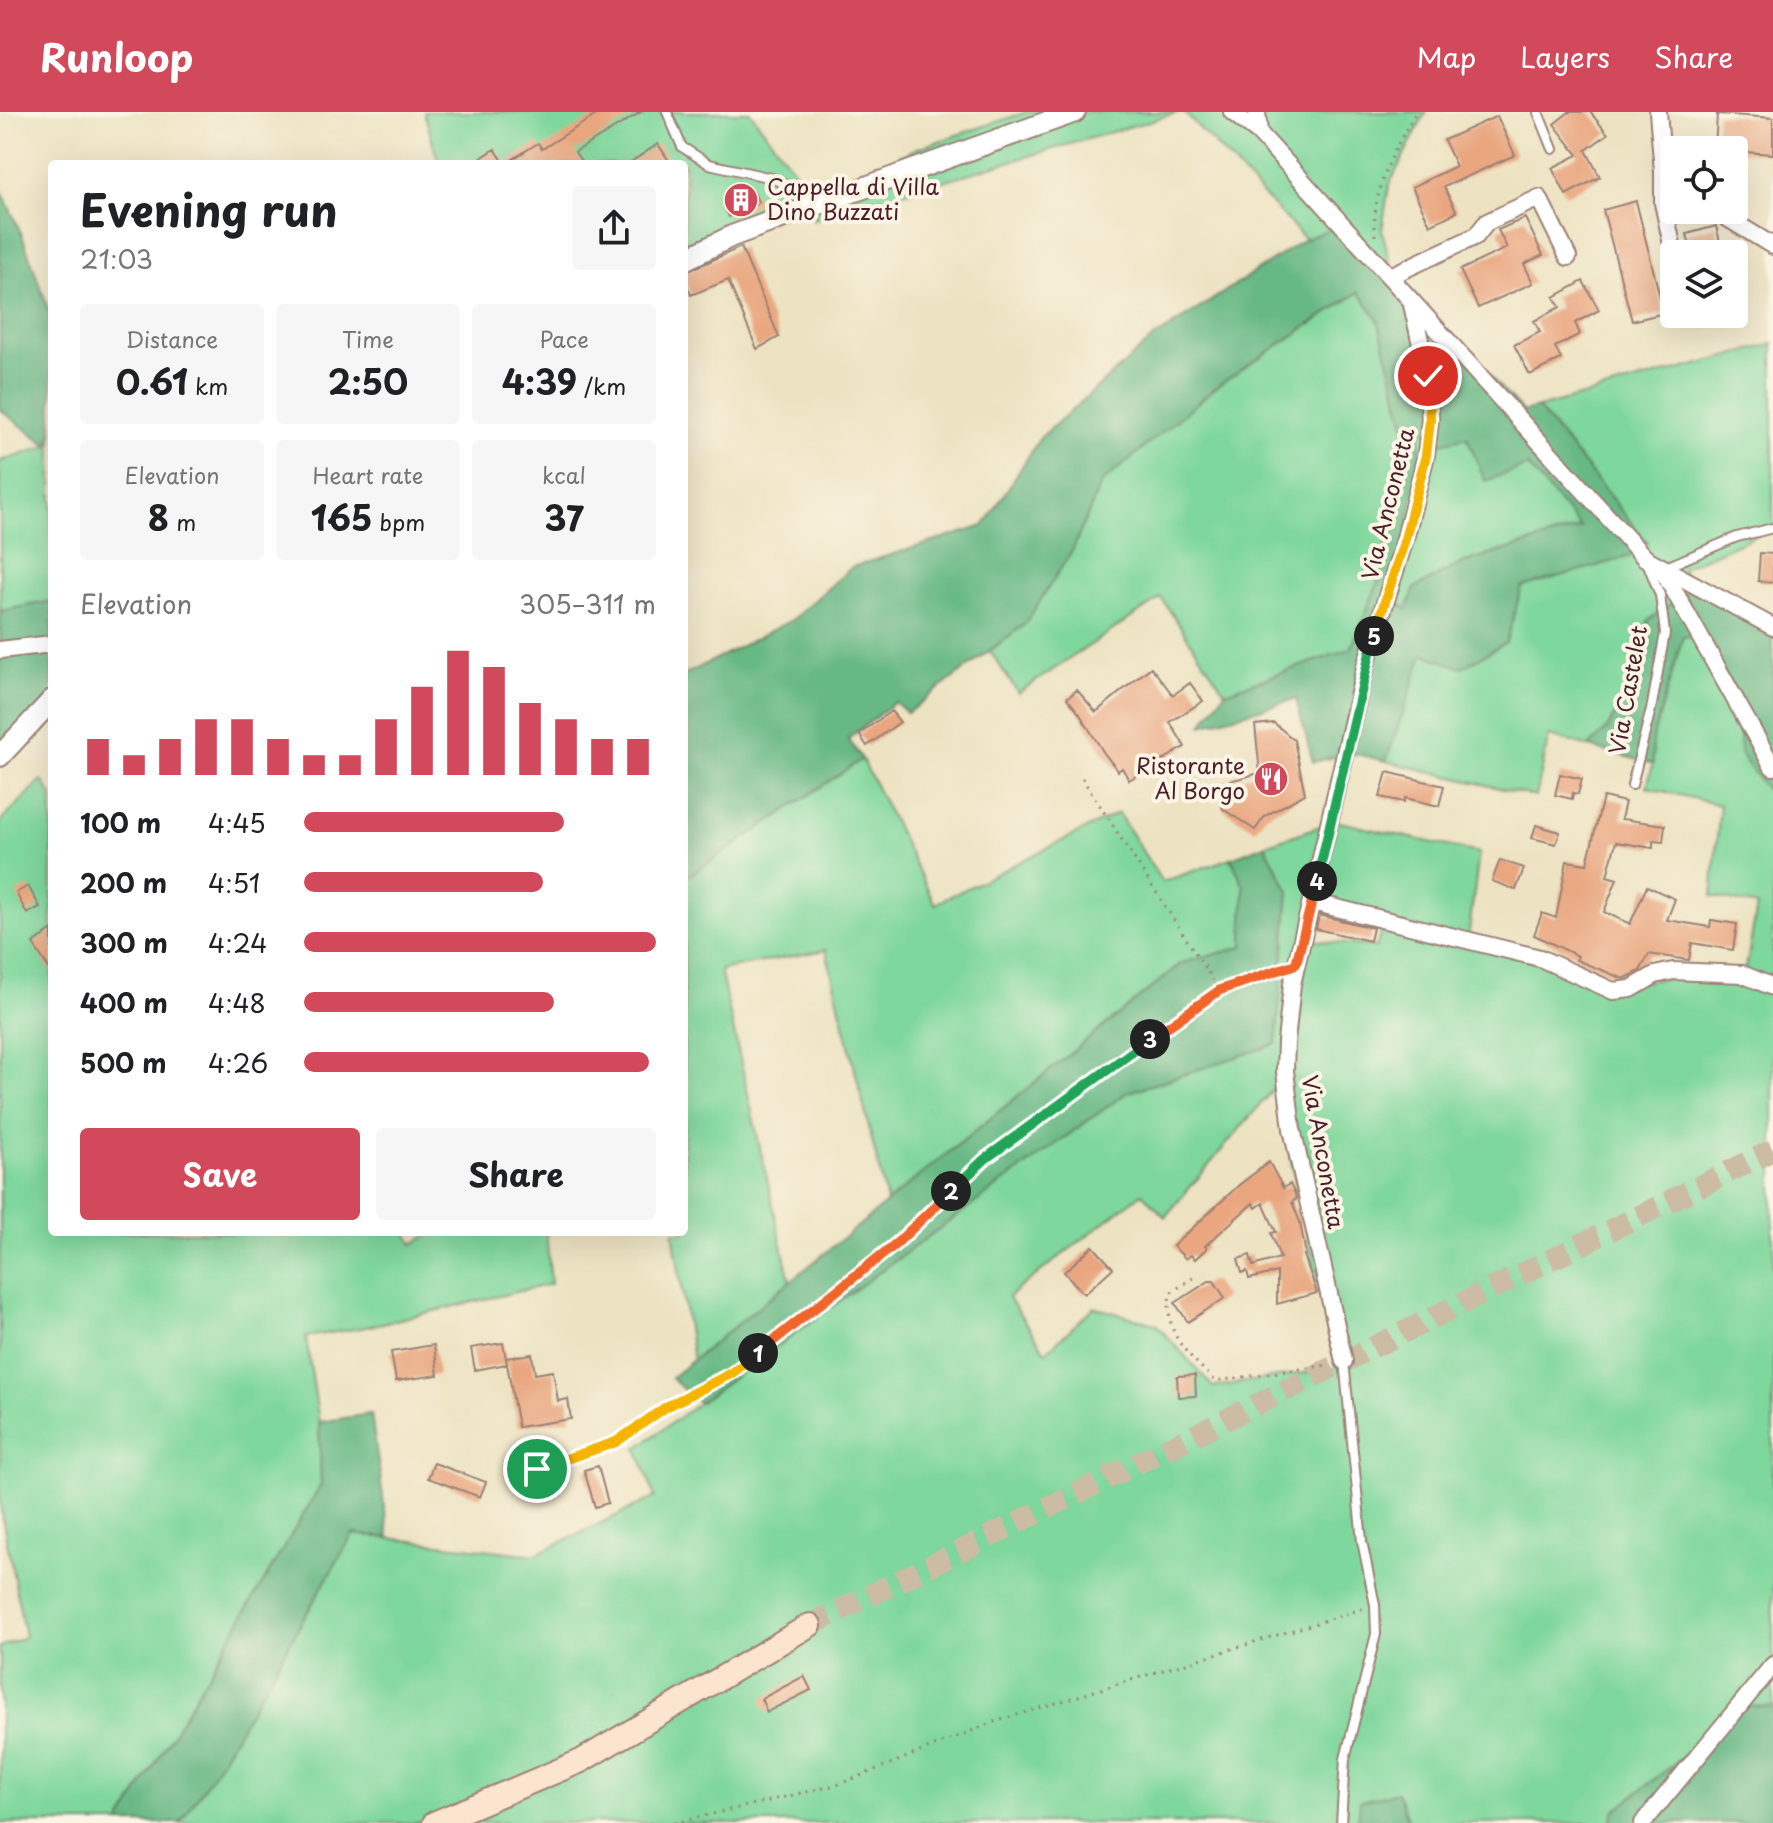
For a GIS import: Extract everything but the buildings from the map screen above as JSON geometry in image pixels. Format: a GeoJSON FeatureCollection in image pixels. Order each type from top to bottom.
{"type":"FeatureCollection","features":[{"type":"Feature","properties":{"kind":"main road"},"geometry":{"type":"LineString","coordinates":[[434,1823],[581,1761],[810,1625]]}},
{"type":"Feature","properties":{"kind":"street"},"geometry":{"type":"LineString","coordinates":[[688,258],[732,236],[1075,112]]}},
{"type":"Feature","properties":{"kind":"street","name":"Via Anconetta"},"geometry":{"type":"LineString","coordinates":[[1232,112],[1259,133],[1645,558],[1662,569]]}},
{"type":"Feature","properties":{"kind":"street"},"geometry":{"type":"LineString","coordinates":[[1257,112],[1259,133]]}},
{"type":"Feature","properties":{"kind":"street"},"geometry":{"type":"LineString","coordinates":[[1658,112],[1660,136]]}},
{"type":"Feature","properties":{"kind":"street"},"geometry":{"type":"LineString","coordinates":[[1390,276],[1476,236],[1487,222],[1539,198],[1568,257]]}},
{"type":"Feature","properties":{"kind":"street"},"geometry":{"type":"LineString","coordinates":[[1737,224],[1773,246]]}},
{"type":"Feature","properties":{"kind":"street","name":"Via Anconetta"},"geometry":{"type":"LineString","coordinates":[[1344,1361],[1287,1098],[1286,1042],[1296,964],[1365,667],[1405,539],[1426,455],[1430,420],[1428,376],[1411,300]]}},
{"type":"Feature","properties":{"kind":"street"},"geometry":{"type":"LineString","coordinates":[[1662,569],[1773,627]]}},
{"type":"Feature","properties":{"kind":"street"},"geometry":{"type":"LineString","coordinates":[[1662,569],[1773,767]]}},
{"type":"Feature","properties":{"kind":"street"},"geometry":{"type":"LineString","coordinates":[[0,650],[48,644]]}},
{"type":"Feature","properties":{"kind":"street"},"geometry":{"type":"LineString","coordinates":[[0,756],[48,704]]}},
{"type":"Feature","properties":{"kind":"street"},"geometry":{"type":"LineString","coordinates":[[1312,902],[1540,958],[1613,991],[1631,989],[1655,975],[1673,971],[1742,974],[1773,987]]}},
{"type":"Feature","properties":{"kind":"street"},"geometry":{"type":"LineString","coordinates":[[1643,1823],[1773,1665]]}},
{"type":"Feature","properties":{"kind":"lane"},"geometry":{"type":"LineString","coordinates":[[667,112],[682,147],[709,164],[772,178],[798,190],[816,205]]}},
{"type":"Feature","properties":{"kind":"lane"},"geometry":{"type":"LineString","coordinates":[[1538,112],[1553,149]]}},
{"type":"Feature","properties":{"kind":"lane"},"geometry":{"type":"LineString","coordinates":[[1662,569],[1737,537],[1773,528]]}},
{"type":"Feature","properties":{"kind":"lane","name":"Via Castelet"},"geometry":{"type":"LineString","coordinates":[[1632,785],[1652,705],[1665,633],[1660,595],[1645,558]]}},
{"type":"Feature","properties":{"kind":"lane"},"geometry":{"type":"LineString","coordinates":[[537,1469],[616,1442],[666,1407],[732,1373],[897,1243],[985,1159],[1220,990],[1296,964]]}},
{"type":"Feature","properties":{"kind":"lane"},"geometry":{"type":"LineString","coordinates":[[1342,1822],[1345,1759],[1376,1634],[1375,1605],[1362,1541],[1344,1361]]}},
{"type":"Feature","properties":{"kind":"path"},"geometry":{"type":"LineString","coordinates":[[1376,242],[1374,227],[1381,185],[1416,112]]}},
{"type":"Feature","properties":{"kind":"path"},"geometry":{"type":"LineString","coordinates":[[1082,778],[1220,990]]}},
{"type":"Feature","properties":{"kind":"path"},"geometry":{"type":"LineString","coordinates":[[1193,1278],[1170,1293],[1167,1314],[1179,1344],[1215,1381],[1344,1361]]}},
{"type":"Feature","properties":{"kind":"path"},"geometry":{"type":"LineString","coordinates":[[674,1823],[840,1784],[1035,1708],[1375,1605]]}},
{"type":"Feature","properties":{"kind":"green space"},"geometry":{"type":"Polygon","coordinates":[[[424,112],[750,112],[816,199],[915,149],[1027,112],[1180,112],[813,219],[816,200],[688,256],[688,160],[438,160],[424,112]]]}},
{"type":"Feature","properties":{"kind":"green space"},"geometry":{"type":"Polygon","coordinates":[[[1184,112],[1426,112],[1389,185],[1382,230],[1392,271],[1347,223],[1305,239],[1184,112]]]}},
{"type":"Feature","properties":{"kind":"green space"},"geometry":{"type":"Polygon","coordinates":[[[0,187],[22,235],[48,309],[48,445],[0,410],[0,187]]]}},
{"type":"Feature","properties":{"kind":"green space"},"geometry":{"type":"Polygon","coordinates":[[[1347,222],[1523,412],[1538,408],[1648,543],[1631,556],[1522,587],[1506,642],[1462,668],[1423,654],[1386,761],[1352,753],[1313,762],[1296,699],[1202,725],[1225,692],[1351,649],[1378,583],[1403,472],[1406,429],[1378,320],[1359,292],[1221,383],[1101,483],[1073,549],[1025,624],[907,713],[895,702],[848,739],[862,759],[688,876],[688,673],[792,620],[852,567],[984,526],[1040,438],[1151,340],[1305,239],[1347,222]],[[1422,428],[1395,599],[1407,609],[1415,588],[1462,563],[1581,528],[1528,466],[1485,481],[1467,437],[1438,444],[1422,428]]]}},
{"type":"Feature","properties":{"kind":"green space"},"geometry":{"type":"Polygon","coordinates":[[[1360,292],[1378,320],[1406,429],[1403,472],[1378,583],[1351,649],[1225,692],[1161,598],[1018,693],[990,651],[1025,624],[1073,549],[1101,483],[1221,383],[1360,292]]]}},
{"type":"Feature","properties":{"kind":"green space"},"geometry":{"type":"Polygon","coordinates":[[[1773,344],[1773,528],[1682,568],[1689,590],[1648,621],[1631,686],[1608,728],[1589,747],[1549,736],[1536,797],[1386,761],[1422,654],[1506,642],[1521,587],[1631,556],[1566,444],[1538,408],[1773,344]]]}},
{"type":"Feature","properties":{"kind":"green space"},"geometry":{"type":"Polygon","coordinates":[[[1421,427],[1467,436],[1528,466],[1582,527],[1462,563],[1407,610],[1395,599],[1420,454],[1421,427]]]}},
{"type":"Feature","properties":{"kind":"green space"},"geometry":{"type":"Polygon","coordinates":[[[48,446],[48,602],[0,611],[0,461],[48,446]]]}},
{"type":"Feature","properties":{"kind":"green space"},"geometry":{"type":"Polygon","coordinates":[[[1689,590],[1773,624],[1773,799],[1740,754],[1740,697],[1703,639],[1683,636],[1652,740],[1653,764],[1589,747],[1608,728],[1631,686],[1648,621],[1689,590]]]}},
{"type":"Feature","properties":{"kind":"green space"},"geometry":{"type":"Polygon","coordinates":[[[48,602],[48,712],[0,753],[0,611],[48,602]]]}},
{"type":"Feature","properties":{"kind":"green space"},"geometry":{"type":"Polygon","coordinates":[[[1683,636],[1703,639],[1740,697],[1741,754],[1773,799],[1773,1707],[1749,1707],[1615,1810],[1610,1823],[1410,1823],[1397,1793],[1361,1801],[1358,1823],[180,1823],[213,1774],[353,1534],[535,1555],[655,1497],[637,1448],[1126,1093],[1276,1044],[1289,891],[1265,845],[1335,821],[1479,853],[1468,939],[1612,985],[1746,969],[1757,906],[1712,896],[1720,805],[1647,787],[1653,764],[1652,740],[1683,636]],[[1312,901],[1302,939],[1376,947],[1385,919],[1312,901]],[[1275,1087],[1165,1217],[1142,1193],[1008,1297],[1046,1352],[1094,1307],[1156,1324],[1213,1387],[1336,1368],[1275,1087]]]}},
{"type":"Feature","properties":{"kind":"green space"},"geometry":{"type":"Polygon","coordinates":[[[862,759],[935,904],[1118,813],[1162,882],[1231,858],[1244,886],[1243,947],[1182,963],[887,1202],[826,950],[720,970],[790,1281],[693,1360],[674,1236],[688,1236],[688,876],[862,759]]]}},
{"type":"Feature","properties":{"kind":"green space"},"geometry":{"type":"Polygon","coordinates":[[[42,780],[48,789],[48,1236],[408,1236],[413,1244],[427,1236],[546,1236],[551,1284],[361,1328],[306,1337],[319,1422],[321,1485],[120,1823],[0,1823],[0,1647],[25,1637],[0,1505],[0,822],[42,780]]]}},
{"type":"Feature","properties":{"kind":"green space"},"geometry":{"type":"Polygon","coordinates":[[[1265,845],[1289,891],[1276,1044],[1126,1093],[699,1403],[671,1378],[1182,963],[1243,947],[1244,886],[1231,858],[1265,845]]]}},
{"type":"Feature","properties":{"kind":"green space"},"geometry":{"type":"Polygon","coordinates":[[[371,1414],[389,1538],[353,1534],[213,1774],[180,1823],[120,1823],[321,1485],[319,1422],[371,1414]]]}},
{"type":"Feature","properties":{"kind":"green space"},"geometry":{"type":"Polygon","coordinates":[[[1749,1706],[1773,1707],[1773,1823],[1610,1823],[1615,1810],[1749,1706]]]}},
{"type":"Feature","properties":{"kind":"green space"},"geometry":{"type":"Polygon","coordinates":[[[1397,1792],[1410,1823],[1358,1823],[1360,1801],[1397,1792]]]}},
{"type":"Feature","properties":{"kind":"tunnel"},"geometry":{"type":"LineString","coordinates":[[810,1625],[1773,1150]]}},
{"type":"Feature","properties":{"kind":"place","name":"Cappella di Villa Dino Buzzati"},"geometry":{"type":"Point","coordinates":[741,200]}},
{"type":"Feature","properties":{"kind":"place","name":"Ristorante Al Borgo"},"geometry":{"type":"Point","coordinates":[1271,779]}},
{"type":"Feature","properties":{"kind":"route"},"geometry":{"type":"LineString","coordinates":[[537,1469],[616,1442],[666,1407],[732,1373],[897,1243],[985,1159],[1118,1061],[1220,990],[1296,964],[1365,667],[1405,539],[1426,455],[1430,420],[1428,376]]}}]}
